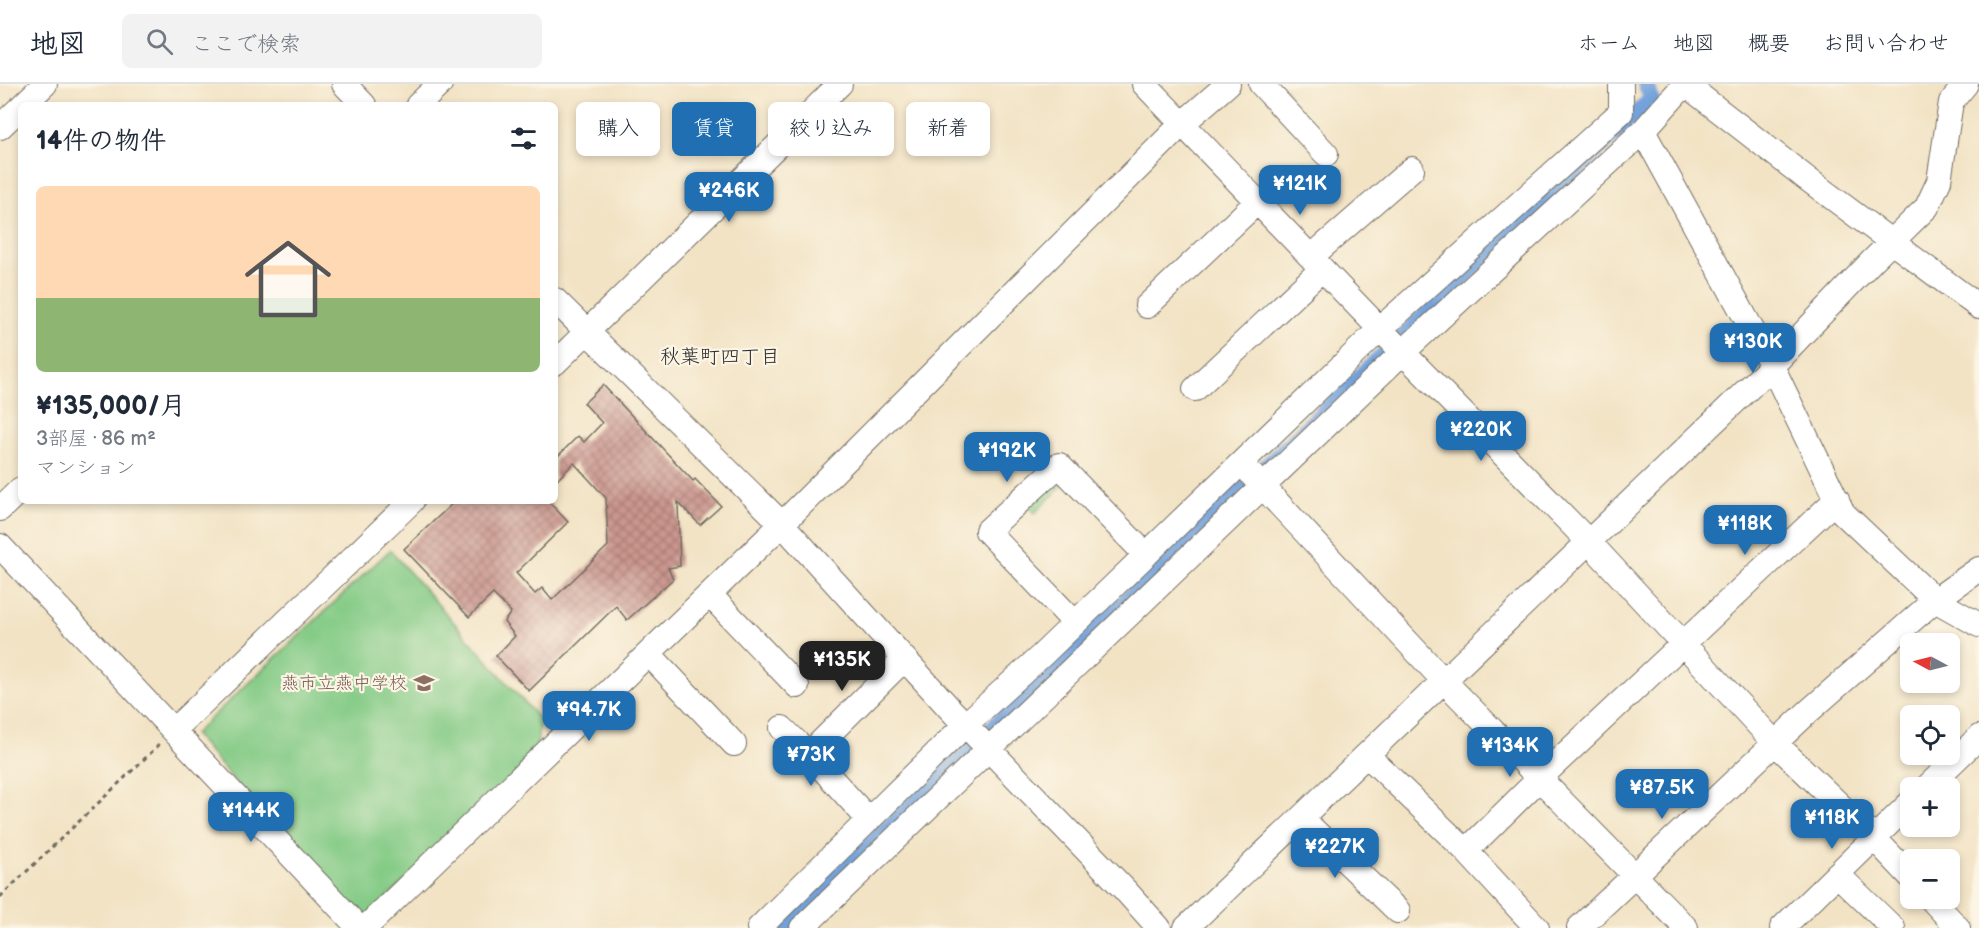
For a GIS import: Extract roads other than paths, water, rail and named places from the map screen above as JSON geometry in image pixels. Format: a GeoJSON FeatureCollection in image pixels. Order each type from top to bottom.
{"type":"FeatureCollection","features":[{"type":"Feature","properties":{"kind":"street"},"geometry":{"type":"LineString","coordinates":[[26,102],[45,84]]}},
{"type":"Feature","properties":{"kind":"street"},"geometry":{"type":"LineString","coordinates":[[344,84],[361,102]]}},
{"type":"Feature","properties":{"kind":"street"},"geometry":{"type":"LineString","coordinates":[[421,102],[440,84]]}},
{"type":"Feature","properties":{"kind":"street"},"geometry":{"type":"LineString","coordinates":[[558,360],[840,84]]}},
{"type":"Feature","properties":{"kind":"street"},"geometry":{"type":"LineString","coordinates":[[1144,84],[1589,542],[1775,743],[1900,866]]}},
{"type":"Feature","properties":{"kind":"street"},"geometry":{"type":"LineString","coordinates":[[365,928],[710,595],[1182,124],[1228,84]]}},
{"type":"Feature","properties":{"kind":"street"},"geometry":{"type":"LineString","coordinates":[[1261,84],[1326,154]]}},
{"type":"Feature","properties":{"kind":"street"},"geometry":{"type":"LineString","coordinates":[[759,928],[869,820],[978,737],[1393,342],[1621,112],[1621,84]]}},
{"type":"Feature","properties":{"kind":"street"},"geometry":{"type":"LineString","coordinates":[[802,928],[978,737],[1075,623],[1146,555],[1253,475],[1393,342],[1643,130],[1685,84],[1979,307]]}},
{"type":"Feature","properties":{"kind":"street"},"geometry":{"type":"LineString","coordinates":[[1186,928],[1772,366],[1927,207],[1939,181],[1951,102],[1966,84]]}},
{"type":"Feature","properties":{"kind":"street"},"geometry":{"type":"LineString","coordinates":[[0,127],[18,110]]}},
{"type":"Feature","properties":{"kind":"street"},"geometry":{"type":"LineString","coordinates":[[1643,130],[1772,366],[1843,513],[1935,600],[1979,625]]}},
{"type":"Feature","properties":{"kind":"street"},"geometry":{"type":"LineString","coordinates":[[1196,389],[1316,263],[1412,169]]}},
{"type":"Feature","properties":{"kind":"street"},"geometry":{"type":"LineString","coordinates":[[1147,306],[1257,202]]}},
{"type":"Feature","properties":{"kind":"street"},"geometry":{"type":"LineString","coordinates":[[558,303],[782,524],[904,659],[1159,928]]}},
{"type":"Feature","properties":{"kind":"street"},"geometry":{"type":"LineString","coordinates":[[1075,623],[987,531],[1059,465],[1146,555]]}},
{"type":"Feature","properties":{"kind":"street"},"geometry":{"type":"LineString","coordinates":[[1253,475],[1444,681],[1686,928]]}},
{"type":"Feature","properties":{"kind":"street"},"geometry":{"type":"LineString","coordinates":[[0,509],[18,492]]}},
{"type":"Feature","properties":{"kind":"street"},"geometry":{"type":"LineString","coordinates":[[1466,850],[1837,500]]}},
{"type":"Feature","properties":{"kind":"street"},"geometry":{"type":"LineString","coordinates":[[174,730],[409,504]]}},
{"type":"Feature","properties":{"kind":"street"},"geometry":{"type":"LineString","coordinates":[[0,546],[359,928]]}},
{"type":"Feature","properties":{"kind":"street"},"geometry":{"type":"LineString","coordinates":[[1579,928],[1775,743],[1935,600],[1979,569]]}},
{"type":"Feature","properties":{"kind":"street"},"geometry":{"type":"LineString","coordinates":[[710,595],[797,686]]}},
{"type":"Feature","properties":{"kind":"street"},"geometry":{"type":"LineString","coordinates":[[649,654],[734,744]]}},
{"type":"Feature","properties":{"kind":"street"},"geometry":{"type":"LineString","coordinates":[[809,754],[904,659]]}},
{"type":"Feature","properties":{"kind":"street"},"geometry":{"type":"LineString","coordinates":[[782,728],[869,820]]}},
{"type":"Feature","properties":{"kind":"street"},"geometry":{"type":"LineString","coordinates":[[1937,777],[1979,737]]}},
{"type":"Feature","properties":{"kind":"street"},"geometry":{"type":"LineString","coordinates":[[1367,755],[1466,850],[1537,928]]}},
{"type":"Feature","properties":{"kind":"street"},"geometry":{"type":"LineString","coordinates":[[1782,928],[1900,813]]}},
{"type":"Feature","properties":{"kind":"street"},"geometry":{"type":"LineString","coordinates":[[1301,818],[1398,911]]}},
{"type":"Feature","properties":{"kind":"street"},"geometry":{"type":"LineString","coordinates":[[1837,874],[1893,928]]}},
{"type":"Feature","properties":{"kind":"street"},"geometry":{"type":"LineString","coordinates":[[1940,909],[1958,928]]}},
{"type":"Feature","properties":{"kind":"waterway"},"geometry":{"type":"LineString","coordinates":[[782,928],[1652,98],[1645,84]]}},
{"type":"Feature","properties":{"kind":"place","name":"燕市立燕中学校"},"geometry":{"type":"Point","coordinates":[424,683]}},
{"type":"Feature","properties":{"kind":"district","name":"秋葉町四丁目"},"geometry":{"type":"Point","coordinates":[720,357]}}]}
